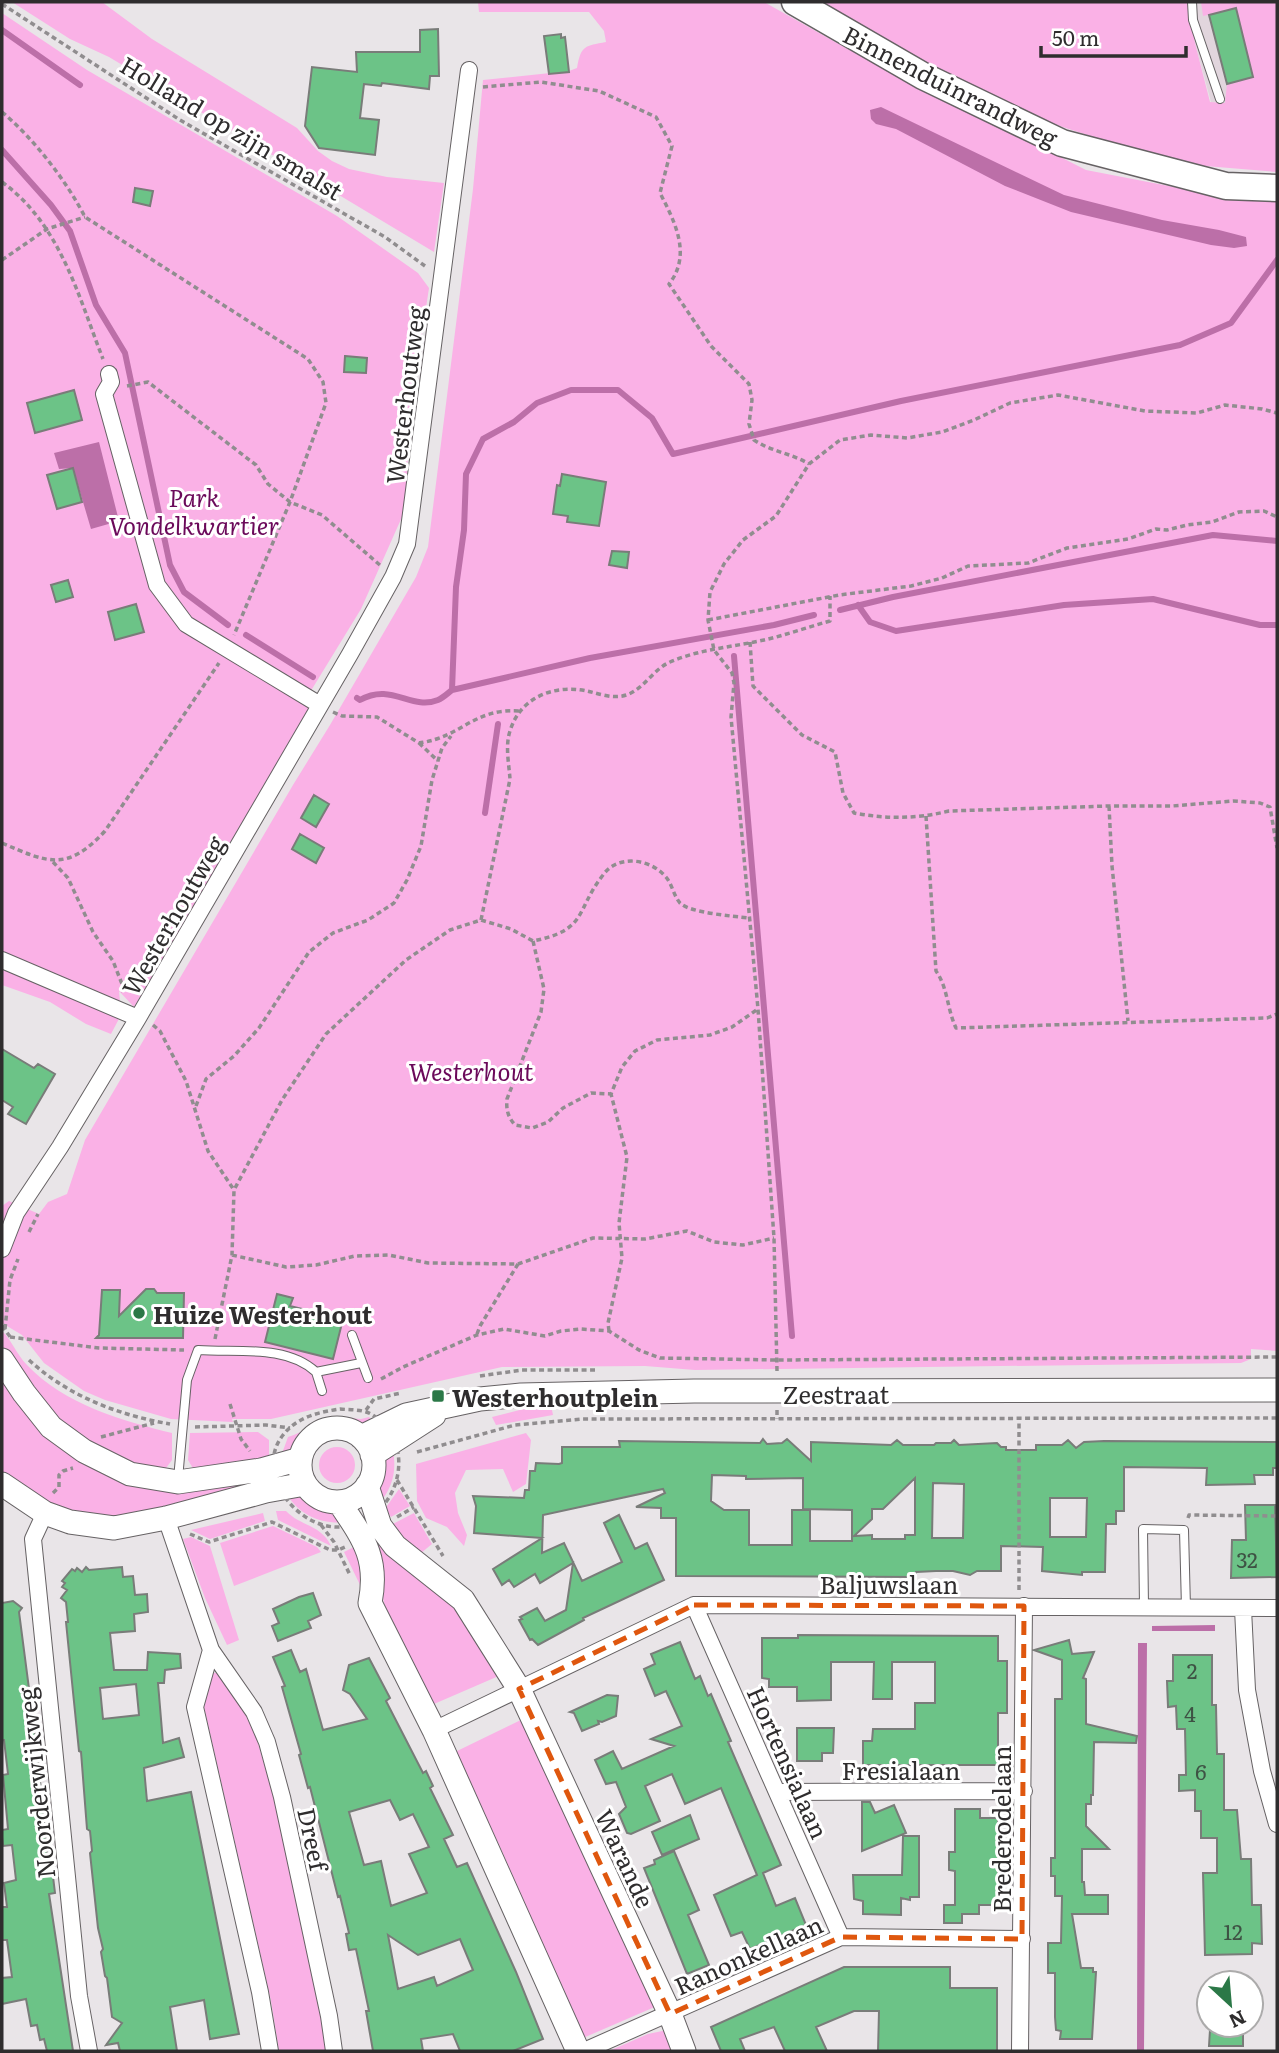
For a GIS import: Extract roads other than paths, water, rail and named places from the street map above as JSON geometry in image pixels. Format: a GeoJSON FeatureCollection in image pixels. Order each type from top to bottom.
{"type":"FeatureCollection","features":[{"type":"Feature","properties":{"kind":"main road","name":"Binnenduinrandweg"},"geometry":{"type":"LineString","coordinates":[[795,2],[923,76],[1062,143],[1226,186],[1277,188]]}},
{"type":"Feature","properties":{"kind":"main road"},"geometry":{"type":"LineString","coordinates":[[13,1353],[24,1393],[51,1427],[85,1451],[130,1474],[178,1482],[261,1470],[300,1459]]}},
{"type":"Feature","properties":{"kind":"main road","name":"Zeestraat"},"geometry":{"type":"LineString","coordinates":[[366,1446],[406,1415],[480,1399],[521,1395],[694,1391],[1277,1390]]}},
{"type":"Feature","properties":{"kind":"main road"},"geometry":{"type":"LineString","coordinates":[[341,1428],[366,1446],[374,1466],[367,1486],[359,1494],[339,1502],[331,1502],[316,1496],[305,1484],[300,1459],[310,1440],[329,1429],[341,1428]]}},
{"type":"Feature","properties":{"kind":"main road"},"geometry":{"type":"LineString","coordinates":[[2,1484],[45,1513],[70,1521],[114,1528],[167,1524],[266,1490],[305,1484]]}},
{"type":"Feature","properties":{"kind":"main road","name":"Warande"},"geometry":{"type":"LineString","coordinates":[[367,1486],[380,1527],[395,1546],[463,1600],[519,1689],[670,2014],[684,2051]]}},
{"type":"Feature","properties":{"kind":"main road"},"geometry":{"type":"LineString","coordinates":[[339,1502],[355,1525],[373,1566],[370,1603],[433,1730],[578,2051]]}},
{"type":"Feature","properties":{"kind":"street","name":"Westerhoutweg"},"geometry":{"type":"LineString","coordinates":[[2,1249],[16,1213],[60,1147],[131,1015],[320,705],[393,577],[407,544],[469,70]]}},
{"type":"Feature","properties":{"kind":"street"},"geometry":{"type":"LineString","coordinates":[[110,378],[104,394],[157,585],[186,624],[320,705]]}},
{"type":"Feature","properties":{"kind":"street"},"geometry":{"type":"LineString","coordinates":[[2,960],[131,1015]]}},
{"type":"Feature","properties":{"kind":"street","name":"Noorderwijkweg"},"geometry":{"type":"LineString","coordinates":[[45,1513],[33,1539],[79,1996],[89,2051]]}},
{"type":"Feature","properties":{"kind":"street","name":"Dreef"},"geometry":{"type":"LineString","coordinates":[[167,1524],[211,1650],[254,1712],[267,1742],[282,1797],[329,2015],[334,2051]]}},
{"type":"Feature","properties":{"kind":"street","name":"Baljuwslaan"},"geometry":{"type":"LineString","coordinates":[[519,1689],[694,1605],[1277,1608]]}},
{"type":"Feature","properties":{"kind":"street","name":"Hortensialaan"},"geometry":{"type":"LineString","coordinates":[[694,1605],[841,1937]]}},
{"type":"Feature","properties":{"kind":"street","name":"Brederodelaan"},"geometry":{"type":"LineString","coordinates":[[1020,2051],[1024,1791],[1021,1606]]}},
{"type":"Feature","properties":{"kind":"street"},"geometry":{"type":"LineString","coordinates":[[1243,1609],[1247,1690],[1262,1771],[1277,1824]]}},
{"type":"Feature","properties":{"kind":"street"},"geometry":{"type":"LineString","coordinates":[[211,1650],[195,1707],[260,1992],[270,2051]]}},
{"type":"Feature","properties":{"kind":"street"},"geometry":{"type":"LineString","coordinates":[[433,1730],[519,1689]]}},
{"type":"Feature","properties":{"kind":"street","name":"Fresialaan"},"geometry":{"type":"LineString","coordinates":[[778,1792],[1024,1791]]}},
{"type":"Feature","properties":{"kind":"street","name":"Ranonkellaan"},"geometry":{"type":"LineString","coordinates":[[584,2051],[841,1937],[1022,1939]]}},
{"type":"Feature","properties":{"kind":"lane"},"geometry":{"type":"LineString","coordinates":[[1192,2],[1193,20],[1220,99]]}},
{"type":"Feature","properties":{"kind":"lane"},"geometry":{"type":"LineString","coordinates":[[352,1335],[369,1382]]}},
{"type":"Feature","properties":{"kind":"lane"},"geometry":{"type":"LineString","coordinates":[[178,1482],[187,1380],[198,1350],[267,1351],[307,1364],[316,1372],[322,1391]]}},
{"type":"Feature","properties":{"kind":"lane"},"geometry":{"type":"LineString","coordinates":[[316,1372],[361,1363]]}},
{"type":"Feature","properties":{"kind":"lane"},"geometry":{"type":"LineString","coordinates":[[1144,1607],[1143,1529],[1184,1530],[1186,1608]]}},
{"type":"Feature","properties":{"kind":"waterway"},"geometry":{"type":"LineString","coordinates":[[2,30],[80,85]]}},
{"type":"Feature","properties":{"kind":"waterway"},"geometry":{"type":"LineString","coordinates":[[2,150],[51,205],[70,231],[96,305],[125,353],[170,565],[184,592],[228,625]]}},
{"type":"Feature","properties":{"kind":"waterway"},"geometry":{"type":"LineString","coordinates":[[452,690],[456,587],[464,530],[466,474],[483,439],[514,422],[537,403],[571,390],[618,390],[652,418],[673,454],[901,401],[1180,345],[1231,323],[1277,260]]}},
{"type":"Feature","properties":{"kind":"waterway"},"geometry":{"type":"LineString","coordinates":[[840,610],[893,597],[1213,535],[1277,541]]}},
{"type":"Feature","properties":{"kind":"waterway"},"geometry":{"type":"LineString","coordinates":[[858,605],[870,622],[896,631],[1064,605],[1153,599],[1260,625],[1277,625]]}},
{"type":"Feature","properties":{"kind":"waterway"},"geometry":{"type":"LineString","coordinates":[[357,698],[360,700],[382,694],[428,702],[440,699],[452,690],[590,658],[774,625],[814,615]]}},
{"type":"Feature","properties":{"kind":"waterway"},"geometry":{"type":"LineString","coordinates":[[246,635],[313,677]]}},
{"type":"Feature","properties":{"kind":"waterway"},"geometry":{"type":"LineString","coordinates":[[734,656],[792,1336]]}},
{"type":"Feature","properties":{"kind":"waterway"},"geometry":{"type":"LineString","coordinates":[[485,813],[498,724]]}},
{"type":"Feature","properties":{"kind":"place","name":"Huize Westerhout"},"geometry":{"type":"Point","coordinates":[139,1313]}},
{"type":"Feature","properties":{"kind":"place","name":"Westerhoutplein"},"geometry":{"type":"Point","coordinates":[438,1396]}},
{"type":"Feature","properties":{"kind":"park label","name":"Park Vondelkwartier"},"geometry":{"type":"Point","coordinates":[194,510]}},
{"type":"Feature","properties":{"kind":"park label","name":"Westerhout"},"geometry":{"type":"Point","coordinates":[471,1070]}}]}
